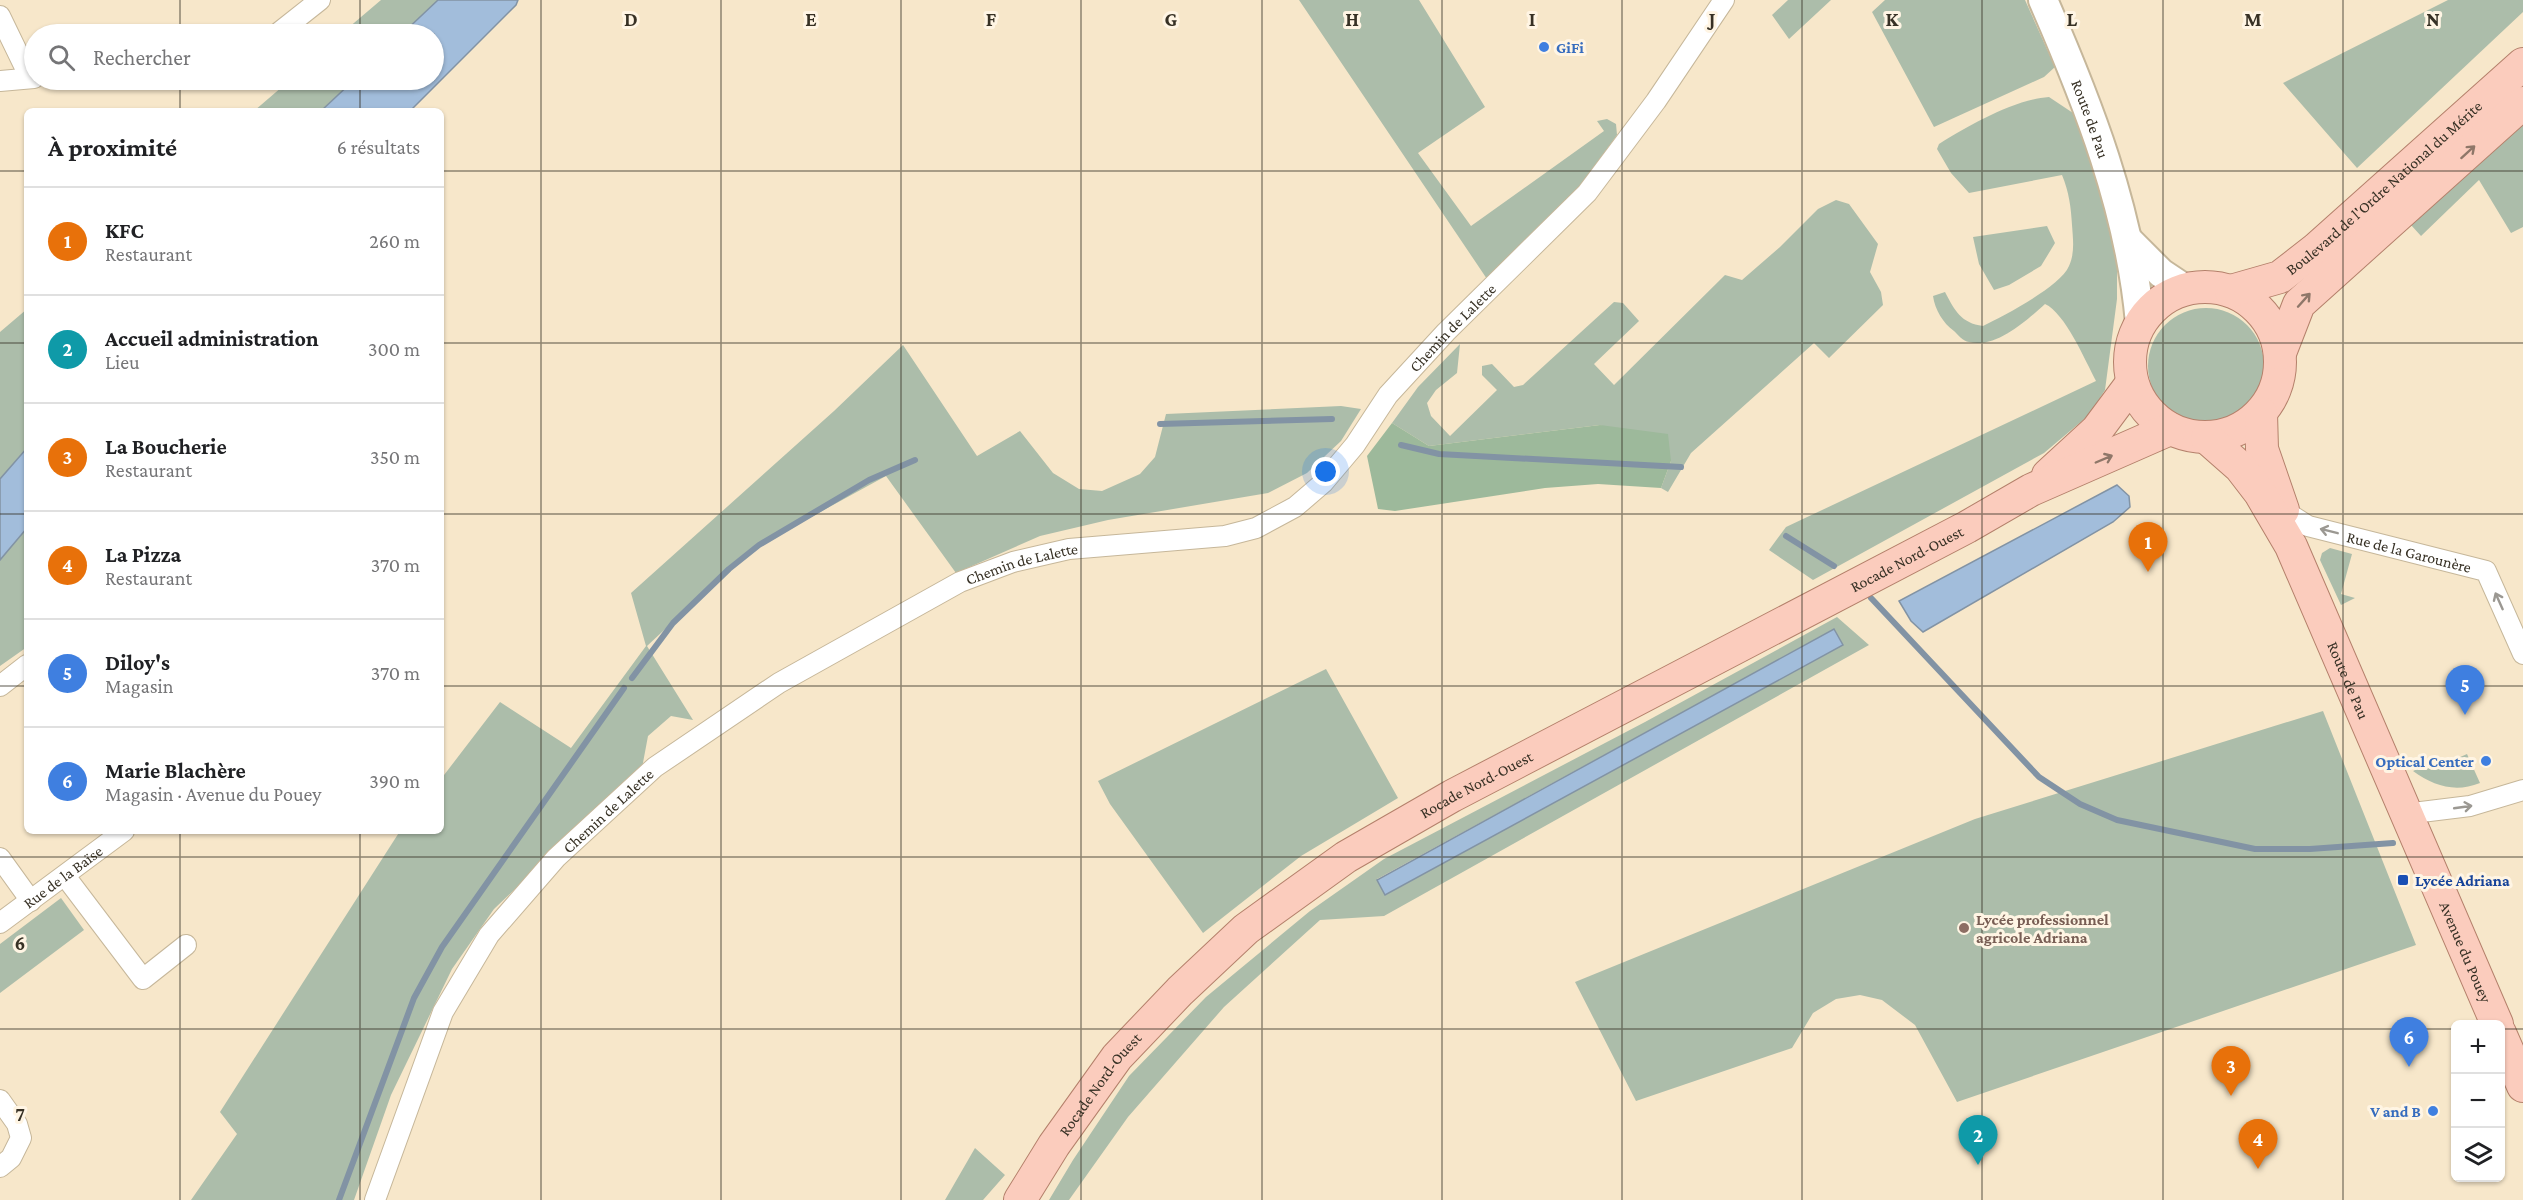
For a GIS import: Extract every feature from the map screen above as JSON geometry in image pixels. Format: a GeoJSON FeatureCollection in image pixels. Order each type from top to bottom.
{"type":"FeatureCollection","features":[{"type":"Feature","properties":{"kind":"main road","name":"Route de Pau"},"geometry":{"type":"LineString","coordinates":[[2043,0],[2080,88],[2103,152],[2129,241],[2140,323]]}},
{"type":"Feature","properties":{"kind":"main road","name":"Boulevard de l'Ordre National du Mérite"},"geometry":{"type":"LineString","coordinates":[[2231,291],[2280,277],[2316,249],[2523,64]]}},
{"type":"Feature","properties":{"kind":"main road","name":"Boulevard de l'Ordre National du Mérite"},"geometry":{"type":"LineString","coordinates":[[2280,353],[2299,304],[2523,103]]}},
{"type":"Feature","properties":{"kind":"main road","name":"Route de Pau"},"geometry":{"type":"LineString","coordinates":[[2129,241],[2161,273],[2185,289]]}},
{"type":"Feature","properties":{"kind":"main road","name":"Route de Pau"},"geometry":{"type":"LineString","coordinates":[[2208,287],[2231,291],[2249,301],[2264,315],[2274,333],[2280,353],[2279,374],[2273,395],[2261,413],[2246,426],[2227,435],[2207,438],[2188,436],[2170,429],[2153,417],[2140,402],[2132,383],[2129,363],[2132,342],[2140,323],[2152,308],[2168,296],[2185,289],[2208,287]]}},
{"type":"Feature","properties":{"kind":"main road","name":"Rocade Nord-Ouest"},"geometry":{"type":"LineString","coordinates":[[2031,490],[2097,430],[2132,383]]}},
{"type":"Feature","properties":{"kind":"main road","name":"Route de Pau"},"geometry":{"type":"LineString","coordinates":[[2261,413],[2262,449],[2283,510],[2291,546]]}},
{"type":"Feature","properties":{"kind":"main road","name":"Rocade Nord-Ouest"},"geometry":{"type":"LineString","coordinates":[[1020,1200],[1053,1145],[1117,1057],[1180,991],[1246,929],[1346,857],[1452,796],[1915,554],[2031,490],[2170,429]]}},
{"type":"Feature","properties":{"kind":"main road","name":"Route de Pau"},"geometry":{"type":"LineString","coordinates":[[2207,438],[2240,467],[2260,493],[2291,546],[2404,814]]}},
{"type":"Feature","properties":{"kind":"main road","name":"Avenue du Pouey"},"geometry":{"type":"LineString","coordinates":[[2404,814],[2495,1020]]}},
{"type":"Feature","properties":{"kind":"main road"},"geometry":{"type":"LineString","coordinates":[[2505,1045],[2523,1086]]}},
{"type":"Feature","properties":{"kind":"street"},"geometry":{"type":"LineString","coordinates":[[290,24],[320,0]]}},
{"type":"Feature","properties":{"kind":"street","name":"Chemin de Lalette"},"geometry":{"type":"LineString","coordinates":[[375,1200],[443,1012],[489,935],[555,858],[655,768],[778,683],[960,582],[1013,562],[1070,549],[1225,536],[1256,528],[1295,507],[1323,483],[1349,453],[1388,395],[1446,332],[1587,193],[1656,101],[1724,0]]}},
{"type":"Feature","properties":{"kind":"street"},"geometry":{"type":"LineString","coordinates":[[0,16],[24,62]]}},
{"type":"Feature","properties":{"kind":"street"},"geometry":{"type":"LineString","coordinates":[[0,81],[24,79]]}},
{"type":"Feature","properties":{"kind":"street","name":"Rue de la Garounère"},"geometry":{"type":"LineString","coordinates":[[2283,510],[2308,526],[2486,571],[2523,654]]}},
{"type":"Feature","properties":{"kind":"street"},"geometry":{"type":"LineString","coordinates":[[0,686],[24,667]]}},
{"type":"Feature","properties":{"kind":"street"},"geometry":{"type":"LineString","coordinates":[[2404,814],[2470,806],[2523,790]]}},
{"type":"Feature","properties":{"kind":"street","name":"Rue de la Baïse"},"geometry":{"type":"LineString","coordinates":[[0,923],[120,834]]}},
{"type":"Feature","properties":{"kind":"street"},"geometry":{"type":"LineString","coordinates":[[0,858],[31,900]]}},
{"type":"Feature","properties":{"kind":"street"},"geometry":{"type":"LineString","coordinates":[[65,876],[143,979],[186,945]]}},
{"type":"Feature","properties":{"kind":"street"},"geometry":{"type":"LineString","coordinates":[[0,1100],[17,1124],[21,1138],[11,1158],[0,1167]]}},
{"type":"Feature","properties":{"kind":"green space"},"geometry":{"type":"Polygon","coordinates":[[[381,0],[438,0],[413,24],[353,24],[381,0]]]}},
{"type":"Feature","properties":{"kind":"green space"},"geometry":{"type":"Polygon","coordinates":[[[1299,0],[1419,0],[1485,107],[1418,153],[1471,226],[1604,131],[1597,121],[1607,119],[1616,124],[1617,135],[1577,190],[1487,279],[1299,0]]]}},
{"type":"Feature","properties":{"kind":"green space"},"geometry":{"type":"Polygon","coordinates":[[[1788,0],[1831,0],[1789,39],[1772,15],[1788,0]]]}},
{"type":"Feature","properties":{"kind":"green space"},"geometry":{"type":"Polygon","coordinates":[[[1885,0],[2025,0],[2055,67],[2044,77],[1934,127],[1872,12],[1885,0]]]}},
{"type":"Feature","properties":{"kind":"green space"},"geometry":{"type":"Polygon","coordinates":[[[2448,0],[2523,0],[2523,12],[2357,168],[2283,83],[2448,0]]]}},
{"type":"Feature","properties":{"kind":"green space"},"geometry":{"type":"Polygon","coordinates":[[[278,90],[343,90],[324,108],[257,108],[278,90]]]}},
{"type":"Feature","properties":{"kind":"green space"},"geometry":{"type":"Polygon","coordinates":[[[2049,97],[2073,113],[2101,193],[2117,256],[2117,299],[2105,390],[2089,415],[2044,453],[1813,580],[1769,550],[1786,527],[2096,381],[2067,327],[2060,317],[2045,304],[2010,332],[1979,343],[1961,338],[1946,324],[1940,316],[1933,296],[1945,292],[1964,319],[1983,326],[2043,292],[2064,274],[2069,266],[2073,251],[2072,218],[2062,175],[1969,193],[1951,173],[1937,149],[1939,144],[1992,114],[2021,103],[2049,97]]]}},
{"type":"Feature","properties":{"kind":"green space"},"geometry":{"type":"Polygon","coordinates":[[[2523,123],[2523,227],[2511,233],[2479,180],[2421,236],[2411,225],[2523,123]]]}},
{"type":"Feature","properties":{"kind":"green space"},"geometry":{"type":"Polygon","coordinates":[[[1836,200],[1849,204],[1878,244],[1870,272],[1881,292],[1883,305],[1829,358],[1814,343],[1691,453],[1668,492],[1661,488],[1671,461],[1600,425],[1429,446],[1392,423],[1418,387],[1460,344],[1457,373],[1436,390],[1427,403],[1431,416],[1450,436],[1497,390],[1482,375],[1482,366],[1492,364],[1514,387],[1523,385],[1614,302],[1623,303],[1639,321],[1594,364],[1614,385],[1725,275],[1742,280],[1780,247],[1818,209],[1836,200]]]}},
{"type":"Feature","properties":{"kind":"green space"},"geometry":{"type":"Polygon","coordinates":[[[2047,226],[2055,243],[2041,266],[2009,285],[1994,290],[1979,264],[1973,237],[2047,226]]]}},
{"type":"Feature","properties":{"kind":"green space"},"geometry":{"type":"Polygon","coordinates":[[[2206,308],[2228,312],[2247,325],[2260,344],[2264,366],[2260,388],[2247,407],[2228,420],[2206,424],[2184,420],[2165,407],[2152,388],[2148,366],[2152,344],[2165,325],[2184,312],[2206,308]]]}},
{"type":"Feature","properties":{"kind":"green space"},"geometry":{"type":"Polygon","coordinates":[[[24,312],[24,451],[0,479],[0,332],[24,312]]]}},
{"type":"Feature","properties":{"kind":"green space"},"geometry":{"type":"Polygon","coordinates":[[[903,345],[977,456],[1020,431],[1053,473],[1079,489],[1102,491],[1140,474],[1155,457],[1166,414],[1341,406],[1361,409],[1341,441],[1307,473],[1268,493],[1108,520],[1040,536],[956,573],[886,476],[749,551],[647,646],[693,720],[671,716],[648,736],[642,768],[494,909],[452,969],[391,1095],[354,1200],[191,1200],[237,1134],[220,1112],[398,834],[444,834],[444,775],[500,702],[571,748],[646,646],[631,593],[834,411],[903,345]]]}},
{"type":"Feature","properties":{"kind":"green space"},"geometry":{"type":"Polygon","coordinates":[[[1392,423],[1429,446],[1600,425],[1668,434],[1671,461],[1661,488],[1598,484],[1545,488],[1395,511],[1378,509],[1367,456],[1392,423]]]}},
{"type":"Feature","properties":{"kind":"green space"},"geometry":{"type":"Polygon","coordinates":[[[24,532],[24,649],[0,666],[0,560],[24,532]]]}},
{"type":"Feature","properties":{"kind":"green space"},"geometry":{"type":"Polygon","coordinates":[[[2330,548],[2352,554],[2341,594],[2355,598],[2341,605],[2320,560],[2322,553],[2330,548]]]}},
{"type":"Feature","properties":{"kind":"green space"},"geometry":{"type":"Polygon","coordinates":[[[1837,617],[1869,645],[1384,916],[1320,920],[1224,1007],[1128,1117],[1069,1200],[1049,1200],[1129,1076],[1206,997],[1310,911],[1384,859],[1645,722],[1837,617]],[[1833,630],[1377,879],[1385,895],[1842,645],[1833,630]]]}},
{"type":"Feature","properties":{"kind":"green space"},"geometry":{"type":"Polygon","coordinates":[[[1326,669],[1398,798],[1301,856],[1203,933],[1110,804],[1098,781],[1326,669]]]}},
{"type":"Feature","properties":{"kind":"green space"},"geometry":{"type":"Polygon","coordinates":[[[2323,711],[2416,945],[1957,1102],[1915,1025],[1882,1000],[1860,995],[1836,999],[1813,1013],[1792,1048],[1636,1101],[1575,982],[1975,819],[2323,711]]]}},
{"type":"Feature","properties":{"kind":"green space"},"geometry":{"type":"Polygon","coordinates":[[[2467,754],[2480,783],[2453,788],[2429,781],[2413,771],[2428,764],[2431,770],[2467,754]]]}},
{"type":"Feature","properties":{"kind":"green space"},"geometry":{"type":"Polygon","coordinates":[[[61,898],[84,930],[0,993],[0,944],[61,898]]]}},
{"type":"Feature","properties":{"kind":"green space"},"geometry":{"type":"Polygon","coordinates":[[[975,1148],[1005,1175],[983,1200],[945,1200],[975,1148]]]}},
{"type":"Feature","properties":{"kind":"water"},"geometry":{"type":"Polygon","coordinates":[[[438,0],[518,0],[516,5],[444,77],[444,24],[413,24],[438,0]]]}},
{"type":"Feature","properties":{"kind":"water"},"geometry":{"type":"Polygon","coordinates":[[[343,90],[431,90],[413,108],[324,108],[343,90]]]}},
{"type":"Feature","properties":{"kind":"water"},"geometry":{"type":"Polygon","coordinates":[[[24,451],[24,532],[0,560],[0,479],[24,451]]]}},
{"type":"Feature","properties":{"kind":"water"},"geometry":{"type":"Polygon","coordinates":[[[2117,485],[2129,496],[2130,507],[2113,522],[1923,632],[1911,621],[1899,601],[2117,485]]]}},
{"type":"Feature","properties":{"kind":"water"},"geometry":{"type":"Polygon","coordinates":[[[1834,629],[1843,645],[1385,895],[1377,880],[1834,629]]]}},
{"type":"Feature","properties":{"kind":"waterway"},"geometry":{"type":"LineString","coordinates":[[1160,424],[1332,419]]}},
{"type":"Feature","properties":{"kind":"waterway"},"geometry":{"type":"LineString","coordinates":[[1401,445],[1439,454],[1681,467]]}},
{"type":"Feature","properties":{"kind":"waterway"},"geometry":{"type":"LineString","coordinates":[[632,678],[673,623],[729,569],[759,545],[869,480],[915,460]]}},
{"type":"Feature","properties":{"kind":"waterway"},"geometry":{"type":"LineString","coordinates":[[1786,536],[1834,566]]}},
{"type":"Feature","properties":{"kind":"waterway"},"geometry":{"type":"LineString","coordinates":[[1871,598],[2039,777],[2080,804],[2117,820],[2255,849],[2310,849],[2393,843]]}},
{"type":"Feature","properties":{"kind":"waterway"},"geometry":{"type":"LineString","coordinates":[[339,1200],[414,998],[442,947],[624,688]]}},
{"type":"Feature","properties":{"kind":"place","name":"GiFi"},"geometry":{"type":"Point","coordinates":[1544,47]}},
{"type":"Feature","properties":{"kind":"place","name":"KFC"},"geometry":{"type":"Point","coordinates":[2148,572]}},
{"type":"Feature","properties":{"kind":"place","name":"Diloy's"},"geometry":{"type":"Point","coordinates":[2465,715]}},
{"type":"Feature","properties":{"kind":"place","name":"Optical Center"},"geometry":{"type":"Point","coordinates":[2486,761]}},
{"type":"Feature","properties":{"kind":"place","name":"Lycée Adriana"},"geometry":{"type":"Point","coordinates":[2403,880]}},
{"type":"Feature","properties":{"kind":"place","name":"Lycée professionnel agricole Adriana"},"geometry":{"type":"Point","coordinates":[1964,928]}},
{"type":"Feature","properties":{"kind":"place","name":"Marie Blachère"},"geometry":{"type":"Point","coordinates":[2409,1067]}},
{"type":"Feature","properties":{"kind":"place","name":"La Boucherie"},"geometry":{"type":"Point","coordinates":[2231,1096]}},
{"type":"Feature","properties":{"kind":"place","name":"V and B"},"geometry":{"type":"Point","coordinates":[2433,1111]}},
{"type":"Feature","properties":{"kind":"place","name":"Accueil administration"},"geometry":{"type":"Point","coordinates":[1978,1165]}},
{"type":"Feature","properties":{"kind":"place","name":"La Pizza"},"geometry":{"type":"Point","coordinates":[2258,1169]}}]}
